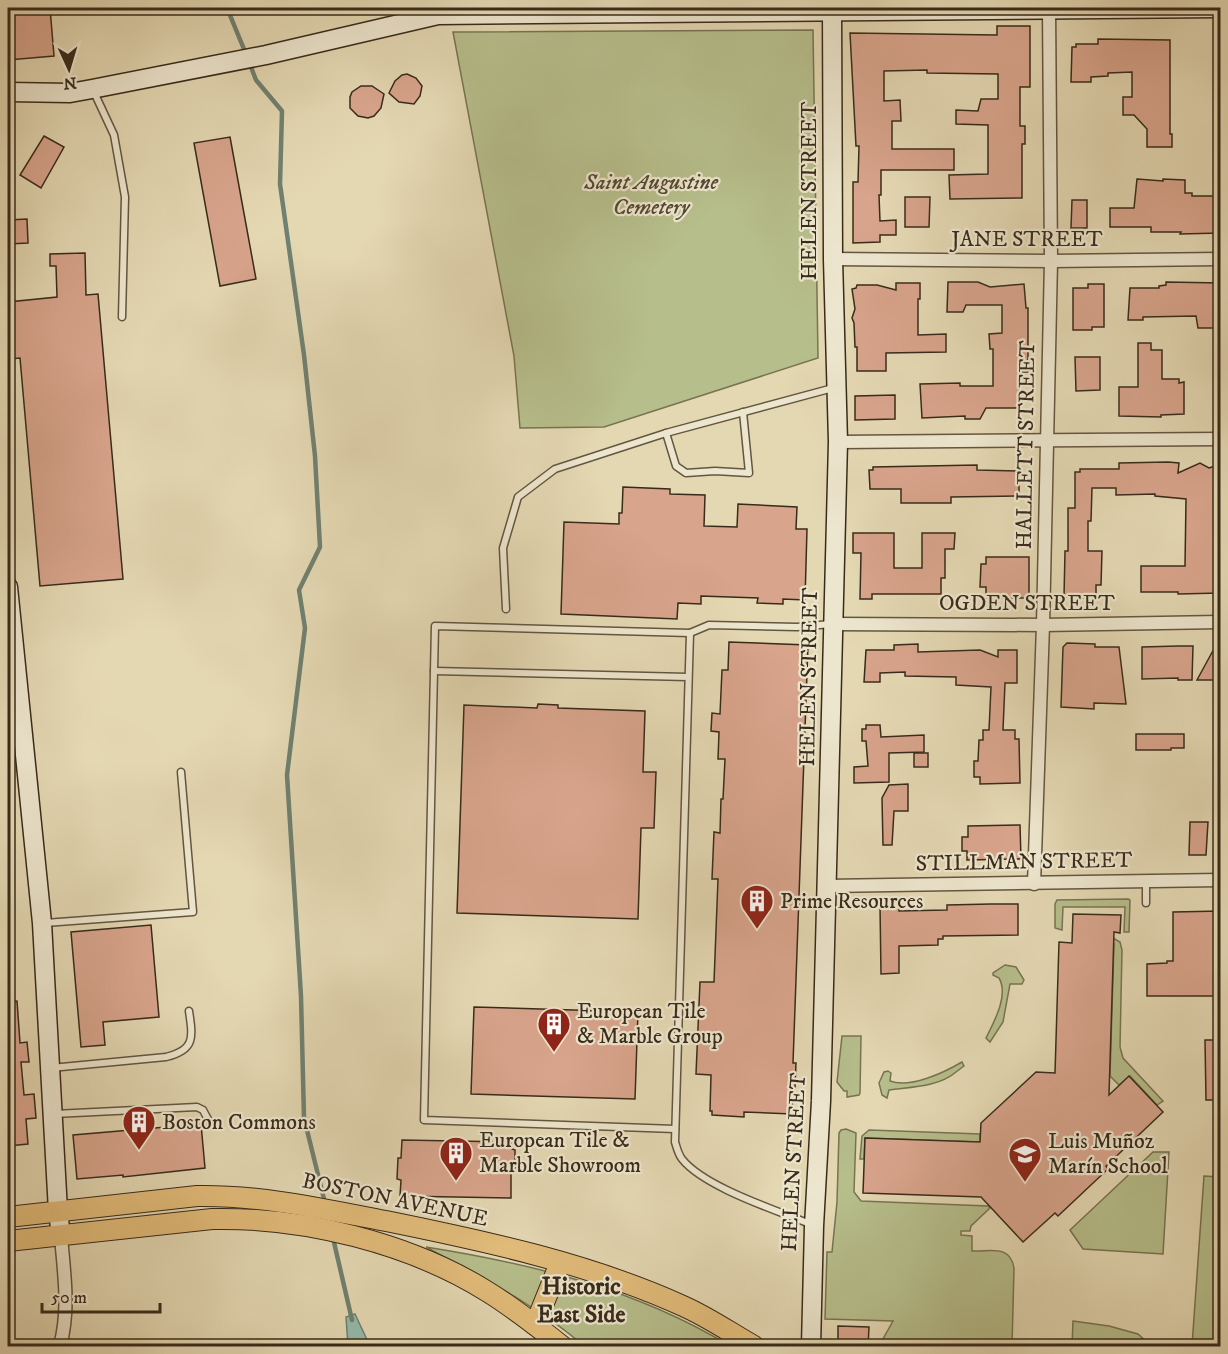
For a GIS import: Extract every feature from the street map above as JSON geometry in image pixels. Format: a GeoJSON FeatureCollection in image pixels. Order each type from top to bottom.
{"type":"FeatureCollection","features":[{"type":"Feature","properties":{"kind":"main road"},"geometry":{"type":"LineString","coordinates":[[8,92],[70,93],[266,55],[438,15],[832,9],[1221,8]]}},
{"type":"Feature","properties":{"kind":"main road","name":"HELEN STREET"},"geometry":{"type":"LineString","coordinates":[[811,1347],[814,1226],[821,1101],[838,442],[833,260],[832,9]]}},
{"type":"Feature","properties":{"kind":"main road"},"geometry":{"type":"LineString","coordinates":[[8,587],[10,645],[42,923],[61,1236]]}},
{"type":"Feature","properties":{"kind":"main road","name":"BOSTON AVENUE"},"geometry":{"type":"LineString","coordinates":[[8,1217],[197,1196],[282,1201],[455,1236],[560,1263],[640,1288],[686,1307],[754,1347]]}},
{"type":"Feature","properties":{"kind":"main road","name":"BOSTON AVENUE"},"geometry":{"type":"LineString","coordinates":[[8,1241],[212,1220],[241,1219],[287,1223],[382,1245],[437,1265],[487,1291],[561,1347]]}},
{"type":"Feature","properties":{"kind":"main road"},"geometry":{"type":"LineString","coordinates":[[534,1325],[560,1263]]}},
{"type":"Feature","properties":{"kind":"street","name":"HALLETT STREET"},"geometry":{"type":"LineString","coordinates":[[1034,884],[1043,625],[1051,261],[1049,8]]}},
{"type":"Feature","properties":{"kind":"street","name":"JANE STREET"},"geometry":{"type":"LineString","coordinates":[[833,260],[1221,259]]}},
{"type":"Feature","properties":{"kind":"street"},"geometry":{"type":"LineString","coordinates":[[838,442],[1221,439]]}},
{"type":"Feature","properties":{"kind":"street","name":"OGDEN STREET"},"geometry":{"type":"LineString","coordinates":[[834,624],[1043,625],[1221,621]]}},
{"type":"Feature","properties":{"kind":"street","name":"STILLMAN STREET"},"geometry":{"type":"LineString","coordinates":[[827,886],[1221,880]]}},
{"type":"Feature","properties":{"kind":"street"},"geometry":{"type":"LineString","coordinates":[[60,1347],[66,1325],[67,1302],[61,1236]]}},
{"type":"Feature","properties":{"kind":"lane"},"geometry":{"type":"LineString","coordinates":[[92,89],[114,135],[125,197],[122,317]]}},
{"type":"Feature","properties":{"kind":"lane"},"geometry":{"type":"LineString","coordinates":[[506,609],[504,548],[518,497],[555,469],[666,433],[837,387]]}},
{"type":"Feature","properties":{"kind":"lane"},"geometry":{"type":"LineString","coordinates":[[666,433],[676,466],[686,473],[715,471],[749,473],[743,412]]}},
{"type":"Feature","properties":{"kind":"lane"},"geometry":{"type":"LineString","coordinates":[[675,1129],[424,1120],[435,626],[690,633],[709,625],[797,627],[834,624]]}},
{"type":"Feature","properties":{"kind":"lane"},"geometry":{"type":"LineString","coordinates":[[690,633],[675,1142],[680,1157],[690,1168],[712,1183],[814,1226]]}},
{"type":"Feature","properties":{"kind":"lane"},"geometry":{"type":"LineString","coordinates":[[434,671],[688,677]]}},
{"type":"Feature","properties":{"kind":"lane"},"geometry":{"type":"LineString","coordinates":[[42,923],[193,912],[181,772]]}},
{"type":"Feature","properties":{"kind":"lane"},"geometry":{"type":"LineString","coordinates":[[1146,881],[1146,903]]}},
{"type":"Feature","properties":{"kind":"lane"},"geometry":{"type":"LineString","coordinates":[[51,1068],[165,1057],[181,1053],[190,1041],[192,1029],[189,1011]]}},
{"type":"Feature","properties":{"kind":"lane"},"geometry":{"type":"LineString","coordinates":[[53,1114],[197,1107],[203,1110],[211,1125]]}},
{"type":"Feature","properties":{"kind":"green space","name":"Saint Augustine Cemetery"},"geometry":{"type":"Polygon","coordinates":[[[813,30],[818,358],[604,427],[520,428],[514,356],[453,32],[813,30]]]}},
{"type":"Feature","properties":{"kind":"green space"},"geometry":{"type":"Polygon","coordinates":[[[1057,900],[1130,900],[1129,932],[1124,932],[1125,907],[1063,907],[1062,930],[1055,928],[1057,900]]]}},
{"type":"Feature","properties":{"kind":"green space"},"geometry":{"type":"Polygon","coordinates":[[[1111,937],[1120,942],[1122,950],[1120,1047],[1123,1058],[1163,1101],[1157,1105],[1130,1076],[1119,1085],[1110,1076],[1114,944],[1092,943],[1111,937]]]}},
{"type":"Feature","properties":{"kind":"green space"},"geometry":{"type":"Polygon","coordinates":[[[1005,965],[1016,967],[1024,980],[1022,984],[1010,984],[1003,1022],[990,1042],[986,1038],[999,1008],[1002,992],[999,978],[993,973],[1005,965]]]}},
{"type":"Feature","properties":{"kind":"green space"},"geometry":{"type":"Polygon","coordinates":[[[842,1036],[861,1036],[859,1095],[847,1097],[847,1091],[844,1091],[837,1082],[842,1036]]]}},
{"type":"Feature","properties":{"kind":"green space"},"geometry":{"type":"Polygon","coordinates":[[[962,1062],[964,1066],[941,1081],[924,1086],[889,1090],[887,1098],[882,1095],[879,1083],[884,1072],[891,1073],[890,1081],[907,1083],[937,1075],[962,1062]]]}},
{"type":"Feature","properties":{"kind":"green space"},"geometry":{"type":"Polygon","coordinates":[[[846,1129],[856,1133],[854,1192],[861,1201],[988,1206],[990,1208],[971,1226],[970,1231],[961,1231],[961,1235],[972,1236],[972,1251],[1004,1252],[1012,1260],[1014,1268],[1012,1346],[879,1346],[893,1321],[825,1319],[827,1252],[832,1252],[837,1202],[839,1133],[846,1129]]]}},
{"type":"Feature","properties":{"kind":"green space"},"geometry":{"type":"Polygon","coordinates":[[[869,1130],[980,1134],[980,1142],[865,1138],[864,1159],[860,1159],[862,1136],[869,1130]]]}},
{"type":"Feature","properties":{"kind":"green space"},"geometry":{"type":"Polygon","coordinates":[[[1153,1152],[1169,1152],[1163,1254],[1083,1249],[1070,1230],[1153,1152]]]}},
{"type":"Feature","properties":{"kind":"green space"},"geometry":{"type":"Polygon","coordinates":[[[1204,1176],[1220,1177],[1220,1346],[1192,1346],[1204,1176]]]}},
{"type":"Feature","properties":{"kind":"green space"},"geometry":{"type":"Polygon","coordinates":[[[426,1247],[544,1271],[621,1294],[694,1326],[730,1346],[584,1346],[528,1305],[426,1247]]]}},
{"type":"Feature","properties":{"kind":"green space"},"geometry":{"type":"Polygon","coordinates":[[[1073,1321],[1109,1326],[1138,1334],[1151,1346],[1072,1346],[1073,1321]]]}},
{"type":"Feature","properties":{"kind":"shaded area"},"geometry":{"type":"Polygon","coordinates":[[[355,1314],[370,1346],[348,1346],[346,1317],[355,1314]]]}},
{"type":"Feature","properties":{"kind":"building"},"geometry":{"type":"Polygon","coordinates":[[[8,8],[50,8],[54,56],[8,60],[8,8]]]}},
{"type":"Feature","properties":{"kind":"building"},"geometry":{"type":"Polygon","coordinates":[[[997,26],[1030,26],[1030,87],[1020,87],[1020,126],[1025,126],[1025,144],[1022,144],[1022,198],[950,199],[949,175],[988,174],[988,125],[956,124],[956,110],[978,111],[981,99],[998,99],[998,74],[927,73],[927,70],[884,71],[884,101],[900,100],[901,121],[892,121],[892,149],[954,149],[954,170],[881,170],[880,221],[896,220],[896,235],[880,235],[880,242],[853,243],[853,182],[858,182],[859,146],[856,146],[850,33],[997,35],[997,26]]]}},
{"type":"Feature","properties":{"kind":"building"},"geometry":{"type":"Polygon","coordinates":[[[1098,39],[1170,40],[1172,147],[1147,147],[1147,129],[1134,115],[1123,115],[1123,97],[1132,97],[1132,72],[1108,73],[1108,76],[1091,77],[1091,82],[1071,82],[1072,47],[1076,47],[1076,44],[1098,44],[1098,39]]]}},
{"type":"Feature","properties":{"kind":"building"},"geometry":{"type":"Polygon","coordinates":[[[407,74],[416,78],[422,86],[420,96],[414,104],[399,102],[389,93],[395,81],[407,74]]]}},
{"type":"Feature","properties":{"kind":"building"},"geometry":{"type":"Polygon","coordinates":[[[361,86],[372,86],[384,94],[381,108],[374,116],[368,118],[358,116],[350,108],[352,92],[361,86]]]}},
{"type":"Feature","properties":{"kind":"building"},"geometry":{"type":"Polygon","coordinates":[[[44,136],[64,147],[41,188],[20,175],[44,136]]]}},
{"type":"Feature","properties":{"kind":"building"},"geometry":{"type":"Polygon","coordinates":[[[230,137],[256,279],[220,286],[194,143],[230,137]]]}},
{"type":"Feature","properties":{"kind":"building"},"geometry":{"type":"Polygon","coordinates":[[[1137,179],[1185,180],[1185,193],[1192,193],[1192,196],[1221,196],[1221,233],[1180,234],[1181,232],[1151,232],[1151,227],[1110,227],[1110,208],[1134,208],[1137,179]]]}},
{"type":"Feature","properties":{"kind":"building"},"geometry":{"type":"Polygon","coordinates":[[[905,197],[930,197],[929,227],[905,227],[905,197]]]}},
{"type":"Feature","properties":{"kind":"building"},"geometry":{"type":"Polygon","coordinates":[[[1072,200],[1087,200],[1087,228],[1071,228],[1072,200]]]}},
{"type":"Feature","properties":{"kind":"building"},"geometry":{"type":"Polygon","coordinates":[[[27,219],[28,243],[8,244],[8,220],[27,219]]]}},
{"type":"Feature","properties":{"kind":"building"},"geometry":{"type":"Polygon","coordinates":[[[85,253],[86,295],[98,294],[123,579],[40,586],[20,358],[9,359],[8,302],[57,297],[56,266],[50,266],[50,254],[85,253]]]}},
{"type":"Feature","properties":{"kind":"building"},"geometry":{"type":"Polygon","coordinates":[[[948,282],[978,282],[990,287],[1024,284],[1026,308],[1028,308],[1028,372],[1020,372],[1019,408],[986,408],[980,419],[965,419],[965,416],[922,418],[920,384],[960,383],[960,386],[993,386],[993,349],[990,349],[989,334],[1002,333],[1002,305],[966,305],[963,312],[947,312],[948,282]]]}},
{"type":"Feature","properties":{"kind":"building"},"geometry":{"type":"Polygon","coordinates":[[[1166,282],[1221,283],[1221,328],[1198,328],[1196,316],[1143,317],[1143,320],[1128,320],[1130,288],[1159,288],[1159,286],[1166,285],[1166,282]]]}},
{"type":"Feature","properties":{"kind":"building"},"geometry":{"type":"Polygon","coordinates":[[[896,283],[920,283],[918,335],[946,334],[946,352],[886,353],[886,371],[857,371],[852,289],[857,285],[877,285],[896,290],[896,283]]]}},
{"type":"Feature","properties":{"kind":"building"},"geometry":{"type":"Polygon","coordinates":[[[1088,284],[1104,284],[1104,327],[1092,327],[1092,330],[1073,330],[1073,288],[1088,288],[1088,284]]]}},
{"type":"Feature","properties":{"kind":"building"},"geometry":{"type":"Polygon","coordinates":[[[1138,343],[1151,343],[1151,350],[1162,350],[1162,379],[1179,379],[1179,383],[1184,382],[1184,414],[1161,415],[1161,417],[1119,416],[1119,387],[1138,387],[1138,343]]]}},
{"type":"Feature","properties":{"kind":"building"},"geometry":{"type":"Polygon","coordinates":[[[1075,357],[1100,357],[1100,390],[1076,391],[1075,357]]]}},
{"type":"Feature","properties":{"kind":"building"},"geometry":{"type":"Polygon","coordinates":[[[895,395],[895,419],[855,420],[855,396],[895,395]]]}},
{"type":"Feature","properties":{"kind":"building"},"geometry":{"type":"Polygon","coordinates":[[[1119,463],[1179,463],[1178,473],[1200,463],[1209,468],[1221,464],[1219,513],[1221,513],[1221,593],[1141,592],[1141,566],[1185,566],[1186,499],[1155,496],[1155,494],[1116,495],[1116,488],[1092,488],[1091,521],[1088,521],[1088,551],[1102,551],[1101,585],[1096,585],[1096,598],[1064,597],[1065,551],[1068,551],[1068,508],[1075,508],[1075,472],[1080,472],[1080,469],[1119,469],[1119,463]]]}},
{"type":"Feature","properties":{"kind":"building"},"geometry":{"type":"Polygon","coordinates":[[[977,465],[977,470],[1019,471],[1019,496],[951,497],[951,503],[901,503],[901,489],[870,489],[869,470],[873,470],[873,467],[977,465]]]}},
{"type":"Feature","properties":{"kind":"building"},"geometry":{"type":"Polygon","coordinates":[[[623,487],[670,489],[670,494],[705,495],[704,526],[737,527],[738,504],[797,507],[796,529],[807,529],[805,600],[783,599],[783,604],[757,603],[758,598],[701,596],[701,604],[678,603],[677,619],[561,614],[564,522],[619,524],[619,513],[622,513],[623,487]]]}},
{"type":"Feature","properties":{"kind":"building"},"geometry":{"type":"Polygon","coordinates":[[[853,533],[894,533],[894,568],[922,568],[922,533],[955,533],[954,549],[945,549],[945,578],[941,578],[941,594],[872,594],[872,599],[860,599],[861,553],[853,553],[853,533]]]}},
{"type":"Feature","properties":{"kind":"building"},"geometry":{"type":"Polygon","coordinates":[[[986,557],[1029,557],[1029,598],[986,598],[986,587],[980,587],[981,564],[986,564],[986,557]]]}},
{"type":"Feature","properties":{"kind":"building"},"geometry":{"type":"Polygon","coordinates":[[[1221,636],[1221,680],[1197,680],[1221,636]]]}},
{"type":"Feature","properties":{"kind":"building","name":"Prime Resources"},"geometry":{"type":"Polygon","coordinates":[[[729,642],[808,645],[793,1063],[796,1063],[792,1114],[744,1112],[744,1117],[712,1115],[710,1111],[711,1075],[696,1074],[700,982],[714,982],[718,879],[712,879],[714,832],[720,833],[725,759],[718,759],[719,732],[711,731],[712,713],[720,714],[722,670],[728,670],[729,642]]]}},
{"type":"Feature","properties":{"kind":"building"},"geometry":{"type":"Polygon","coordinates":[[[1067,643],[1095,644],[1095,647],[1119,647],[1126,704],[1094,703],[1094,709],[1061,707],[1063,647],[1067,643]]]}},
{"type":"Feature","properties":{"kind":"building"},"geometry":{"type":"Polygon","coordinates":[[[918,644],[918,652],[980,650],[998,657],[998,650],[1017,650],[1017,683],[1005,683],[1003,730],[1015,730],[1015,739],[1019,739],[1020,783],[980,784],[980,777],[974,777],[974,761],[978,761],[979,740],[983,740],[983,730],[989,730],[991,687],[956,685],[956,677],[905,676],[905,672],[880,673],[880,682],[864,682],[866,650],[894,650],[894,645],[918,644]]]}},
{"type":"Feature","properties":{"kind":"building"},"geometry":{"type":"Polygon","coordinates":[[[1193,646],[1192,680],[1142,679],[1142,647],[1193,646]]]}},
{"type":"Feature","properties":{"kind":"building"},"geometry":{"type":"Polygon","coordinates":[[[538,704],[558,705],[558,708],[645,711],[643,772],[656,772],[654,828],[641,828],[638,919],[457,913],[464,705],[537,708],[538,704]]]}},
{"type":"Feature","properties":{"kind":"building"},"geometry":{"type":"Polygon","coordinates":[[[866,725],[880,725],[881,737],[924,735],[924,752],[889,753],[889,782],[854,783],[854,767],[868,766],[866,741],[862,741],[862,729],[866,729],[866,725]]]}},
{"type":"Feature","properties":{"kind":"building"},"geometry":{"type":"Polygon","coordinates":[[[1136,734],[1184,734],[1184,748],[1136,750],[1136,734]]]}},
{"type":"Feature","properties":{"kind":"building"},"geometry":{"type":"Polygon","coordinates":[[[914,753],[928,753],[928,767],[914,767],[914,753]]]}},
{"type":"Feature","properties":{"kind":"building"},"geometry":{"type":"Polygon","coordinates":[[[908,784],[908,811],[894,811],[892,845],[883,845],[882,798],[889,785],[908,784]]]}},
{"type":"Feature","properties":{"kind":"building"},"geometry":{"type":"Polygon","coordinates":[[[1190,822],[1208,822],[1206,855],[1189,855],[1190,822]]]}},
{"type":"Feature","properties":{"kind":"building"},"geometry":{"type":"Polygon","coordinates":[[[1020,825],[1021,859],[967,860],[967,851],[962,851],[962,837],[968,837],[968,826],[1020,825]]]}},
{"type":"Feature","properties":{"kind":"building"},"geometry":{"type":"Polygon","coordinates":[[[1018,904],[1018,935],[943,936],[943,939],[938,939],[938,945],[899,946],[899,973],[881,974],[880,906],[899,906],[899,911],[947,910],[947,905],[1018,904]]]}},
{"type":"Feature","properties":{"kind":"building"},"geometry":{"type":"Polygon","coordinates":[[[1221,911],[1221,996],[1147,996],[1147,964],[1173,961],[1173,912],[1221,911]]]}},
{"type":"Feature","properties":{"kind":"building"},"geometry":{"type":"Polygon","coordinates":[[[1073,914],[1121,915],[1120,933],[1114,932],[1109,1095],[1129,1076],[1163,1112],[1058,1216],[1055,1213],[1023,1242],[981,1197],[863,1193],[865,1138],[980,1142],[981,1123],[1036,1072],[1055,1073],[1059,942],[1072,943],[1073,914]]]}},
{"type":"Feature","properties":{"kind":"building"},"geometry":{"type":"Polygon","coordinates":[[[151,925],[159,1017],[103,1022],[105,1045],[81,1047],[71,932],[151,925]]]}},
{"type":"Feature","properties":{"kind":"building"},"geometry":{"type":"Polygon","coordinates":[[[17,1001],[20,1043],[27,1042],[29,1062],[21,1062],[24,1095],[34,1094],[36,1118],[26,1119],[28,1144],[8,1146],[8,1002],[17,1001]]]}},
{"type":"Feature","properties":{"kind":"building","name":"European Tile & Marble Group"},"geometry":{"type":"Polygon","coordinates":[[[474,1007],[638,1012],[635,1099],[471,1094],[474,1007]]]}},
{"type":"Feature","properties":{"kind":"building"},"geometry":{"type":"Polygon","coordinates":[[[1205,1040],[1221,1040],[1221,1100],[1206,1100],[1205,1040]]]}},
{"type":"Feature","properties":{"kind":"building","name":"Boston Commons"},"geometry":{"type":"Polygon","coordinates":[[[201,1124],[205,1168],[123,1177],[123,1175],[77,1179],[73,1135],[201,1124]]]}},
{"type":"Feature","properties":{"kind":"building","name":"European Tile & Marble Showroom"},"geometry":{"type":"Polygon","coordinates":[[[402,1140],[512,1142],[512,1149],[515,1150],[515,1168],[511,1168],[511,1198],[400,1196],[401,1180],[397,1179],[402,1140]]]}},
{"type":"Feature","properties":{"kind":"building"},"geometry":{"type":"Polygon","coordinates":[[[838,1326],[869,1327],[868,1347],[838,1347],[838,1326]]]}},
{"type":"Feature","properties":{"kind":"waterway"},"geometry":{"type":"LineString","coordinates":[[227,8],[246,54]]}},
{"type":"Feature","properties":{"kind":"waterway"},"geometry":{"type":"LineString","coordinates":[[249,62],[256,80],[282,111],[280,184],[304,355],[315,456],[320,547],[299,590],[305,628],[287,775],[301,996],[304,1118],[325,1203]]}},
{"type":"Feature","properties":{"kind":"waterway"},"geometry":{"type":"LineString","coordinates":[[333,1238],[352,1320]]}},
{"type":"Feature","properties":{"kind":"place","name":"Prime Resources"},"geometry":{"type":"Point","coordinates":[757,930]}},
{"type":"Feature","properties":{"kind":"place","name":"European Tile & Marble Group"},"geometry":{"type":"Point","coordinates":[554,1053]}},
{"type":"Feature","properties":{"kind":"place","name":"Boston Commons"},"geometry":{"type":"Point","coordinates":[139,1151]}},
{"type":"Feature","properties":{"kind":"place","name":"European Tile & Marble Showroom"},"geometry":{"type":"Point","coordinates":[456,1182]}},
{"type":"Feature","properties":{"kind":"place","name":"Luis Muñoz Marín School"},"geometry":{"type":"Point","coordinates":[1025,1183]}},
{"type":"Feature","properties":{"kind":"district","name":"Historic East Side"},"geometry":{"type":"Point","coordinates":[581,1301]}}]}
